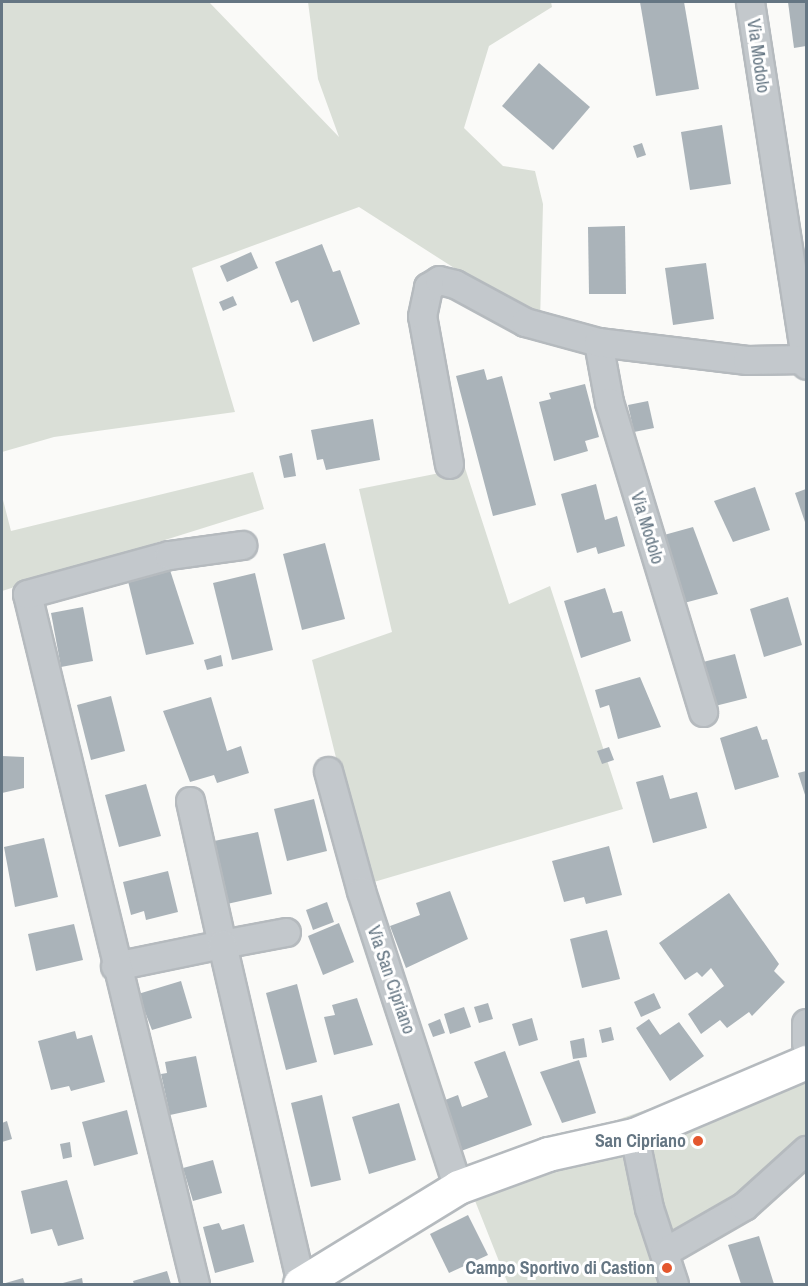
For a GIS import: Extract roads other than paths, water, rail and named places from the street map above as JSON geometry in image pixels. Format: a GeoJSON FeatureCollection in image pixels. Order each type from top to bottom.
{"type":"FeatureCollection","features":[{"type":"Feature","properties":{"kind":"main road"},"geometry":{"type":"LineString","coordinates":[[300,1284],[458,1187],[548,1154],[634,1135],[807,1062]]}},
{"type":"Feature","properties":{"kind":"street","name":"Via Modolo"},"geometry":{"type":"LineString","coordinates":[[449,464],[422,316],[424,294],[433,282],[455,284],[525,322],[598,342],[747,360],[805,362],[750,2]]}},
{"type":"Feature","properties":{"kind":"street","name":"Via Modolo"},"geometry":{"type":"LineString","coordinates":[[598,342],[609,402],[703,712]]}},
{"type":"Feature","properties":{"kind":"street"},"geometry":{"type":"LineString","coordinates":[[195,1284],[115,966],[27,594],[169,555],[242,544]]}},
{"type":"Feature","properties":{"kind":"street","name":"Via San Cipriano"},"geometry":{"type":"LineString","coordinates":[[328,771],[361,891],[458,1187]]}},
{"type":"Feature","properties":{"kind":"street"},"geometry":{"type":"LineString","coordinates":[[190,801],[300,1284]]}},
{"type":"Feature","properties":{"kind":"street"},"geometry":{"type":"LineString","coordinates":[[115,966],[286,932]]}},
{"type":"Feature","properties":{"kind":"street"},"geometry":{"type":"LineString","coordinates":[[807,1023],[807,1043]]}},
{"type":"Feature","properties":{"kind":"street"},"geometry":{"type":"LineString","coordinates":[[634,1135],[649,1208],[674,1284]]}},
{"type":"Feature","properties":{"kind":"street"},"geometry":{"type":"LineString","coordinates":[[664,1252],[744,1206],[807,1150]]}},
{"type":"Feature","properties":{"kind":"place","name":"San Cipriano"},"geometry":{"type":"Point","coordinates":[698,1141]}},
{"type":"Feature","properties":{"kind":"place","name":"Campo Sportivo di Castion"},"geometry":{"type":"Point","coordinates":[667,1268]}}]}
